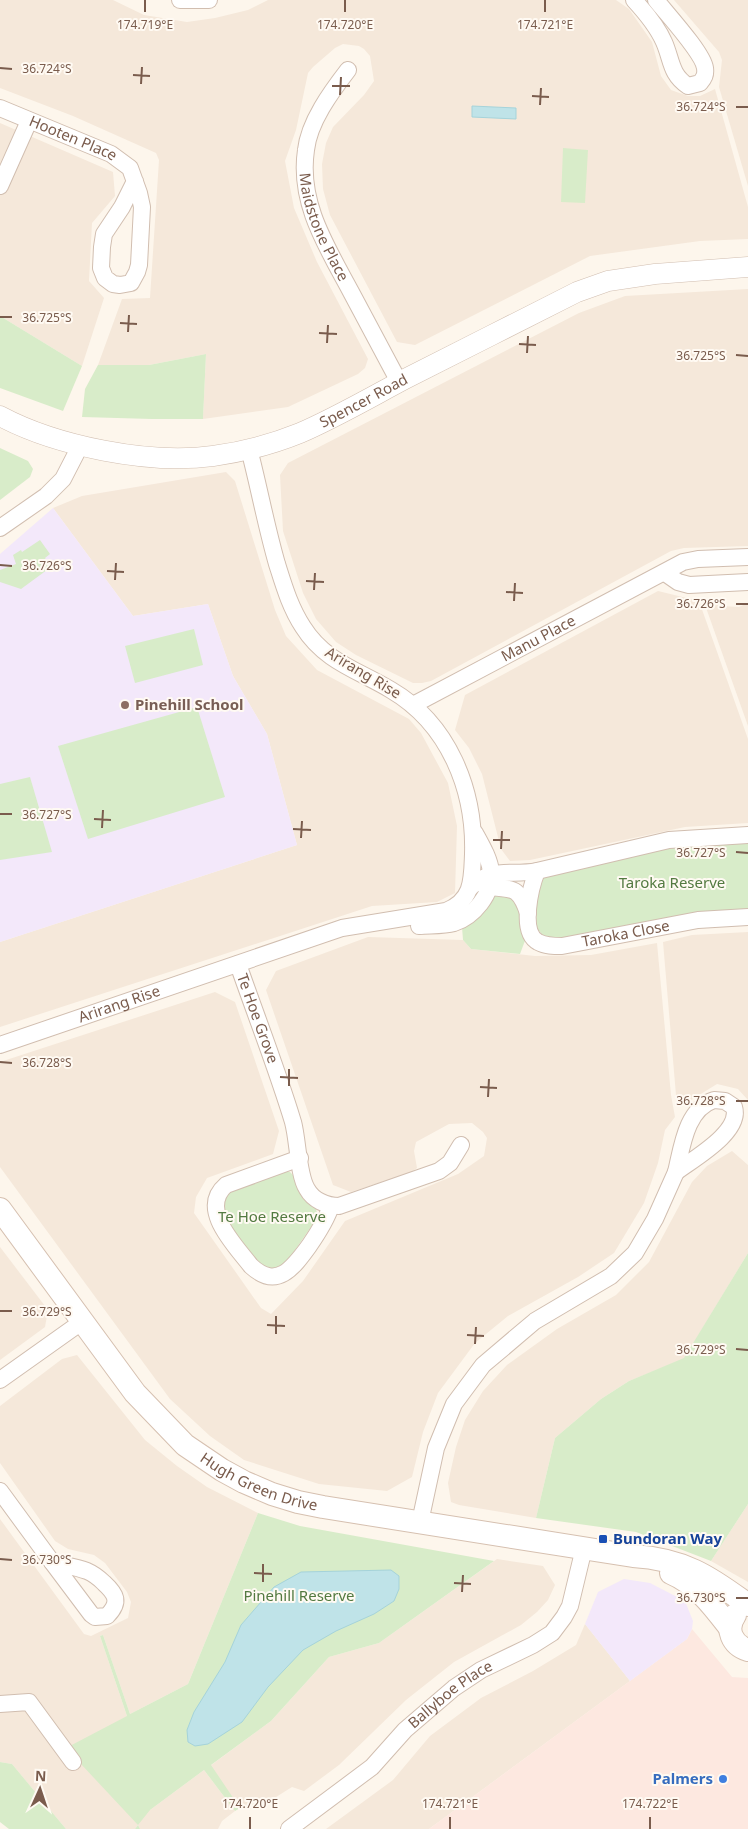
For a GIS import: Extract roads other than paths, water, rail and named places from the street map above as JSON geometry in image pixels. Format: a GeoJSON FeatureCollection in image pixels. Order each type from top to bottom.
{"type":"FeatureCollection","features":[{"type":"Feature","properties":{"kind":"main road","name":"Hugh Green Drive"},"geometry":{"type":"LineString","coordinates":[[0,1209],[135,1393],[150,1410],[185,1445],[222,1470],[244,1482],[298,1502],[633,1556],[664,1559],[686,1566],[709,1578],[748,1606]]}},
{"type":"Feature","properties":{"kind":"main road","name":"Hugh Green Drive"},"geometry":{"type":"LineString","coordinates":[[633,1556],[688,1582],[712,1606],[730,1628],[734,1642],[748,1650]]}},
{"type":"Feature","properties":{"kind":"main road"},"geometry":{"type":"LineString","coordinates":[[730,1628],[735,1614],[748,1606]]}},
{"type":"Feature","properties":{"kind":"street"},"geometry":{"type":"LineString","coordinates":[[180,0],[209,0]]}},
{"type":"Feature","properties":{"kind":"street"},"geometry":{"type":"LineString","coordinates":[[634,0],[652,19],[665,43],[672,67],[679,80],[688,86],[700,83],[705,76],[706,66],[694,47],[656,0]]}},
{"type":"Feature","properties":{"kind":"street","name":"Maidstone Place"},"geometry":{"type":"LineString","coordinates":[[348,70],[333,89],[316,118],[306,148],[304,172],[307,196],[317,228],[399,382]]}},
{"type":"Feature","properties":{"kind":"street","name":"Hooten Place"},"geometry":{"type":"LineString","coordinates":[[0,108],[118,158],[130,168],[140,193],[142,206],[139,265],[130,283],[120,285],[109,282],[102,274],[102,247],[104,234],[122,208],[135,181]]}},
{"type":"Feature","properties":{"kind":"street"},"geometry":{"type":"LineString","coordinates":[[0,186],[29,121]]}},
{"type":"Feature","properties":{"kind":"street","name":"Spencer Road"},"geometry":{"type":"LineString","coordinates":[[0,416],[50,437],[80,446],[129,454],[176,458],[212,456],[249,449],[300,432],[577,292],[608,281],[655,274],[748,267]]}},
{"type":"Feature","properties":{"kind":"street"},"geometry":{"type":"LineString","coordinates":[[0,528],[46,496],[63,478],[80,446]]}},
{"type":"Feature","properties":{"kind":"street","name":"Arirang Rise"},"geometry":{"type":"LineString","coordinates":[[0,1045],[342,928],[383,922],[406,926],[454,923],[469,915],[483,901],[468,795],[457,764],[436,729],[412,705],[389,689],[356,673],[329,656],[302,626],[284,586],[265,522],[249,449]]}},
{"type":"Feature","properties":{"kind":"street","name":"Manu Place"},"geometry":{"type":"LineString","coordinates":[[412,705],[677,565],[690,560],[748,557]]}},
{"type":"Feature","properties":{"kind":"street"},"geometry":{"type":"LineString","coordinates":[[665,573],[678,582],[689,585],[748,582]]}},
{"type":"Feature","properties":{"kind":"street"},"geometry":{"type":"LineString","coordinates":[[480,880],[537,871],[669,840],[748,835]]}},
{"type":"Feature","properties":{"kind":"street","name":"Taroka Close"},"geometry":{"type":"LineString","coordinates":[[537,871],[531,890],[528,913],[529,929],[534,939],[552,946],[698,920],[748,917]]}},
{"type":"Feature","properties":{"kind":"street","name":"Taroka Close"},"geometry":{"type":"LineString","coordinates":[[480,880],[517,892],[525,903],[528,913]]}},
{"type":"Feature","properties":{"kind":"street","name":"Te Hoe Grove"},"geometry":{"type":"LineString","coordinates":[[238,964],[293,1123],[303,1182],[315,1198],[332,1206]]}},
{"type":"Feature","properties":{"kind":"street"},"geometry":{"type":"LineString","coordinates":[[300,1158],[226,1185],[216,1199],[216,1212],[220,1224],[251,1266],[256,1271],[269,1276],[281,1275],[295,1266],[324,1224],[332,1206],[346,1204],[439,1171],[450,1163],[461,1145]]}},
{"type":"Feature","properties":{"kind":"street"},"geometry":{"type":"LineString","coordinates":[[420,1522],[436,1448],[454,1404],[483,1365],[536,1321],[611,1276],[635,1253],[655,1219],[676,1172]]}},
{"type":"Feature","properties":{"kind":"street"},"geometry":{"type":"LineString","coordinates":[[0,1380],[82,1321]]}},
{"type":"Feature","properties":{"kind":"street"},"geometry":{"type":"LineString","coordinates":[[0,1491],[52,1562]]}},
{"type":"Feature","properties":{"kind":"street","name":"Ballyboe Place"},"geometry":{"type":"LineString","coordinates":[[289,1829],[372,1767],[418,1717],[454,1688],[481,1670],[533,1645],[552,1633],[562,1621],[570,1606],[584,1548]]}},
{"type":"Feature","properties":{"kind":"street"},"geometry":{"type":"LineString","coordinates":[[0,1704],[29,1702],[73,1762]]}},
{"type":"Feature","properties":{"kind":"water"},"geometry":{"type":"Polygon","coordinates":[[[472,106],[516,108],[516,119],[472,117],[472,106]]]}},
{"type":"Feature","properties":{"kind":"water"},"geometry":{"type":"Polygon","coordinates":[[[391,1570],[399,1576],[399,1589],[394,1601],[374,1614],[336,1631],[303,1650],[268,1687],[242,1722],[208,1744],[195,1746],[188,1742],[187,1730],[194,1712],[225,1662],[241,1625],[274,1587],[301,1572],[391,1570]]]}},
{"type":"Feature","properties":{"kind":"place","name":"Pinehill School"},"geometry":{"type":"Point","coordinates":[125,705]}},
{"type":"Feature","properties":{"kind":"place","name":"Bundoran Way"},"geometry":{"type":"Point","coordinates":[603,1539]}},
{"type":"Feature","properties":{"kind":"place","name":"Palmers"},"geometry":{"type":"Point","coordinates":[723,1779]}},
{"type":"Feature","properties":{"kind":"park label","name":"Taroka Reserve"},"geometry":{"type":"Point","coordinates":[672,883]}},
{"type":"Feature","properties":{"kind":"park label","name":"Te Hoe Reserve"},"geometry":{"type":"Point","coordinates":[272,1217]}},
{"type":"Feature","properties":{"kind":"park label","name":"Pinehill Reserve"},"geometry":{"type":"Point","coordinates":[299,1596]}}]}
